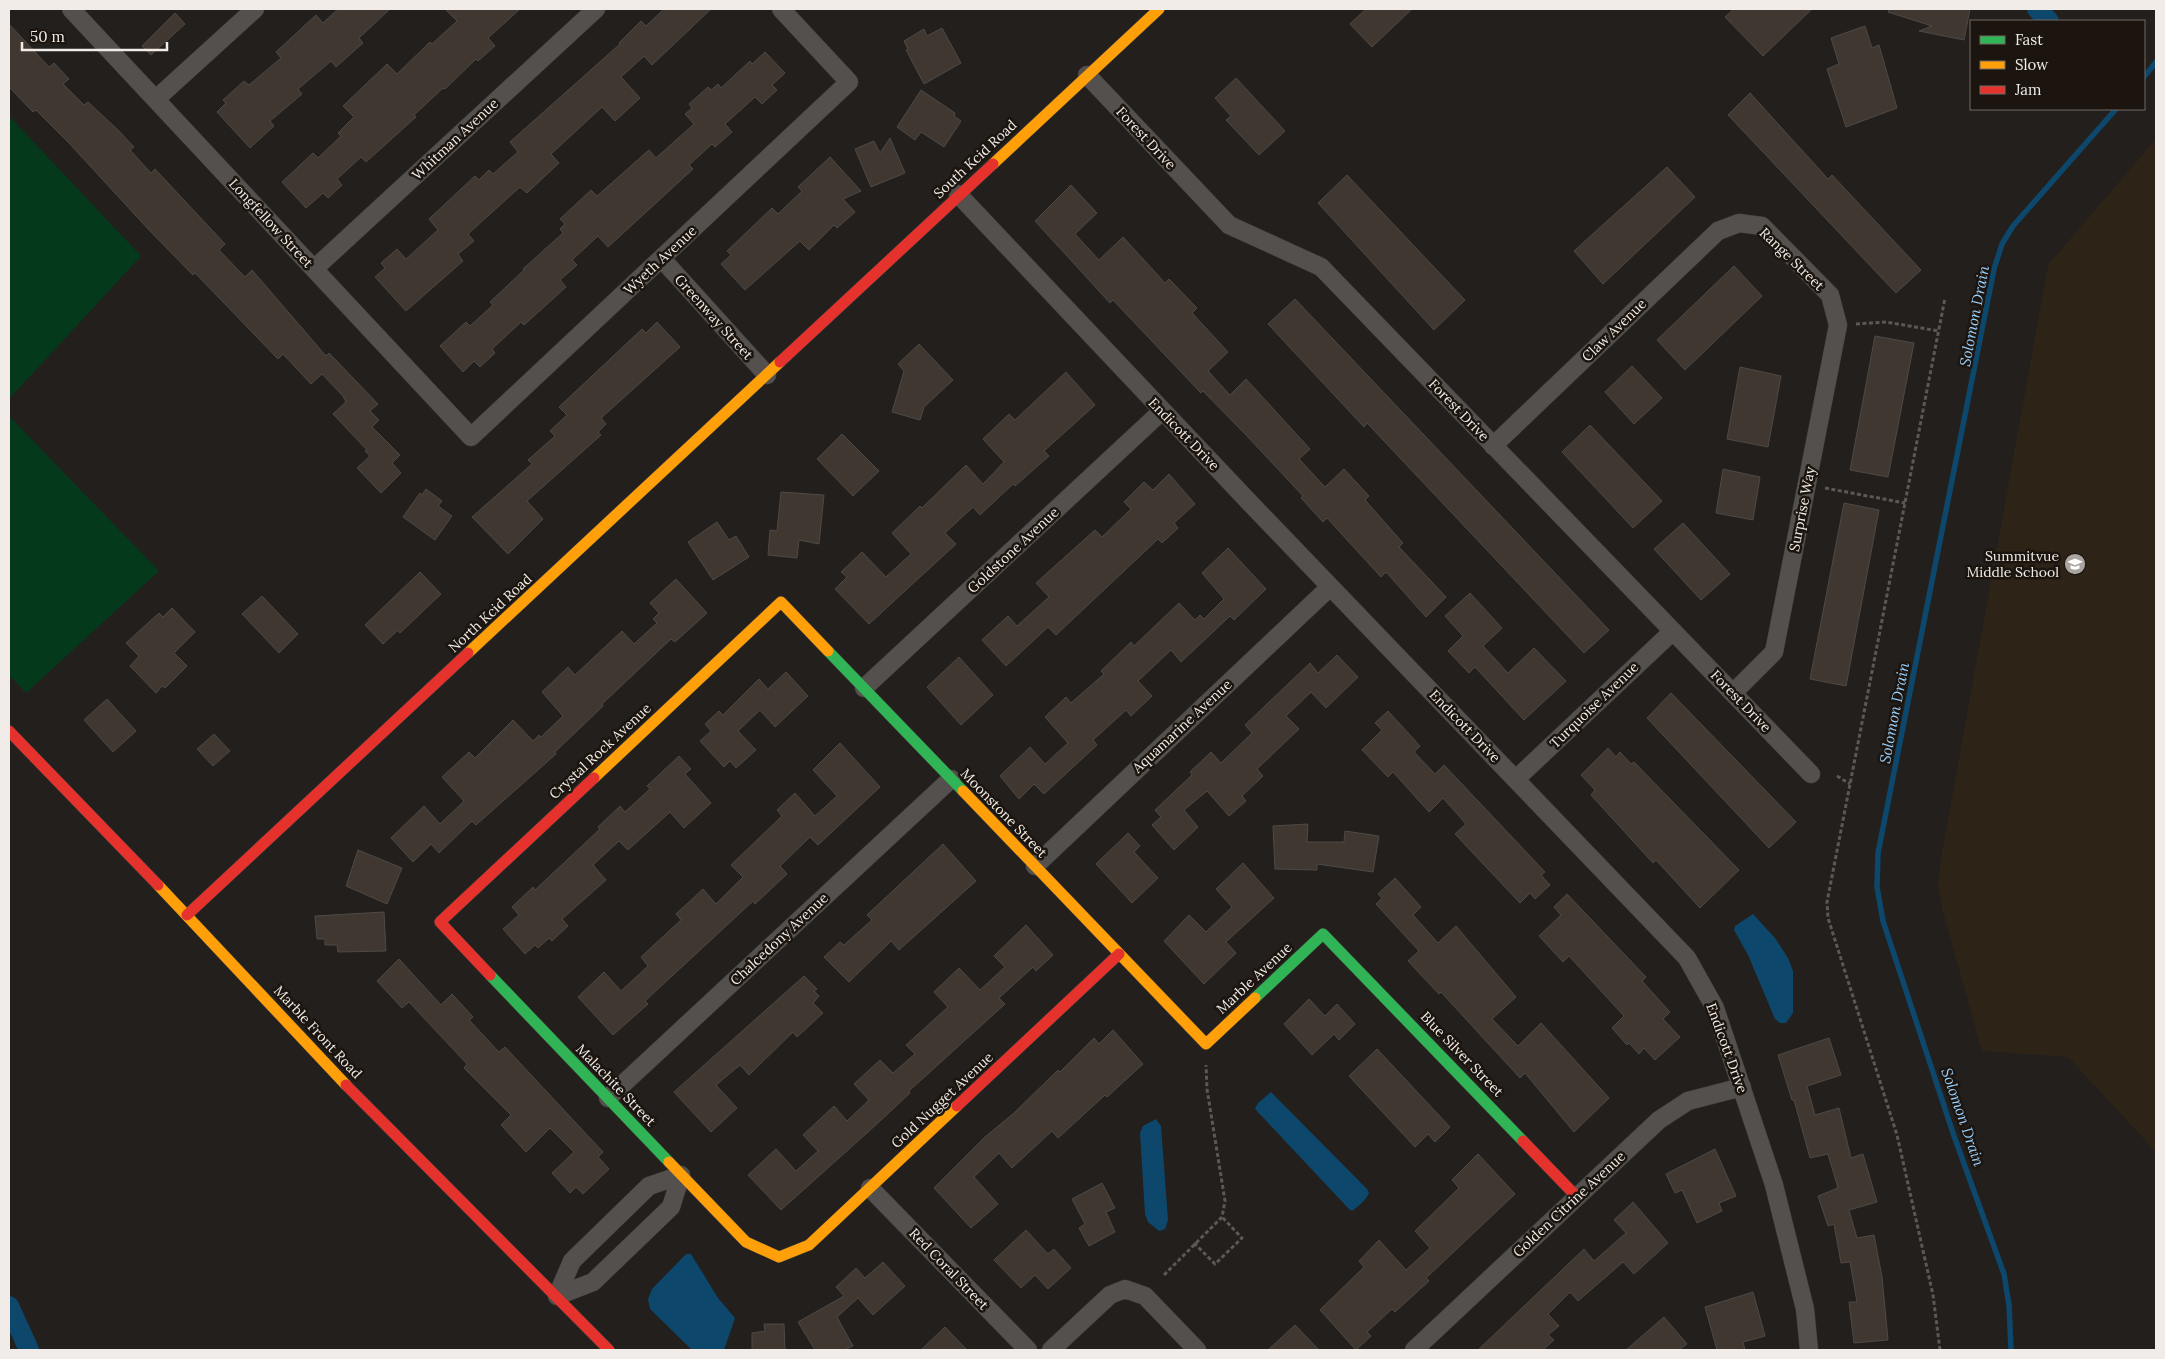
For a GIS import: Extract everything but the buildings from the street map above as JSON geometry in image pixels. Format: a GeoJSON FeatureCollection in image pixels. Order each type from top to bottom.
{"type":"FeatureCollection","features":[{"type":"Feature","properties":{"kind":"street","name":"Longfellow Street"},"geometry":{"type":"LineString","coordinates":[[71,9],[471,437]]}},
{"type":"Feature","properties":{"kind":"street"},"geometry":{"type":"LineString","coordinates":[[156,100],[255,9]]}},
{"type":"Feature","properties":{"kind":"street","name":"Whitman Avenue"},"geometry":{"type":"LineString","coordinates":[[314,269],[596,9]]}},
{"type":"Feature","properties":{"kind":"street","name":"Wyeth Avenue"},"geometry":{"type":"LineString","coordinates":[[471,437],[849,82],[781,9]]}},
{"type":"Feature","properties":{"kind":"street","name":"South Kcid Road"},"geometry":{"type":"LineString","coordinates":[[812,333],[958,194],[1159,9]]}},
{"type":"Feature","properties":{"kind":"street","name":"Forest Drive"},"geometry":{"type":"LineString","coordinates":[[1087,75],[1229,225],[1321,267],[1811,774]]}},
{"type":"Feature","properties":{"kind":"street","name":"Endicott Drive"},"geometry":{"type":"LineString","coordinates":[[958,194],[1162,411],[1687,958],[1715,1008],[1774,1184],[1805,1309],[1809,1350]]}},
{"type":"Feature","properties":{"kind":"street","name":"Claw Avenue"},"geometry":{"type":"LineString","coordinates":[[1493,446],[1718,232],[1739,223]]}},
{"type":"Feature","properties":{"kind":"street","name":"Range Street"},"geometry":{"type":"LineString","coordinates":[[1739,223],[1762,226],[1830,295],[1833,309]]}},
{"type":"Feature","properties":{"kind":"street","name":"Greenway Street"},"geometry":{"type":"LineString","coordinates":[[662,258],[767,375]]}},
{"type":"Feature","properties":{"kind":"street","name":"Surprise Way"},"geometry":{"type":"LineString","coordinates":[[1733,693],[1774,652],[1838,325],[1833,309]]}},
{"type":"Feature","properties":{"kind":"street","name":"North Kcid Road"},"geometry":{"type":"LineString","coordinates":[[187,915],[812,333]]}},
{"type":"Feature","properties":{"kind":"street","name":"Goldstone Avenue"},"geometry":{"type":"LineString","coordinates":[[864,688],[1162,411]]}},
{"type":"Feature","properties":{"kind":"street","name":"Aquamarine Avenue"},"geometry":{"type":"LineString","coordinates":[[1035,866],[1330,587]]}},
{"type":"Feature","properties":{"kind":"street","name":"Moonstone Street"},"geometry":{"type":"LineString","coordinates":[[781,602],[1206,1044]]}},
{"type":"Feature","properties":{"kind":"street","name":"Crystal Rock Avenue"},"geometry":{"type":"LineString","coordinates":[[440,922],[781,602]]}},
{"type":"Feature","properties":{"kind":"street","name":"Turquoise Avenue"},"geometry":{"type":"LineString","coordinates":[[1516,779],[1673,630]]}},
{"type":"Feature","properties":{"kind":"street","name":"Marble Front Road"},"geometry":{"type":"LineString","coordinates":[[9,731],[187,915],[375,1116],[609,1350]]}},
{"type":"Feature","properties":{"kind":"street","name":"Chalcedony Avenue"},"geometry":{"type":"LineString","coordinates":[[608,1098],[951,779]]}},
{"type":"Feature","properties":{"kind":"street","name":"Malachite Street"},"geometry":{"type":"LineString","coordinates":[[440,922],[746,1242],[779,1257]]}},
{"type":"Feature","properties":{"kind":"street","name":"Marble Avenue"},"geometry":{"type":"LineString","coordinates":[[1206,1044],[1323,934]]}},
{"type":"Feature","properties":{"kind":"street","name":"Blue Silver Street"},"geometry":{"type":"LineString","coordinates":[[1323,934],[1577,1196]]}},
{"type":"Feature","properties":{"kind":"street","name":"Gold Nugget Avenue"},"geometry":{"type":"LineString","coordinates":[[779,1257],[809,1245],[1119,954]]}},
{"type":"Feature","properties":{"kind":"street","name":"Golden Citrine Avenue"},"geometry":{"type":"LineString","coordinates":[[1414,1350],[1659,1120],[1688,1101],[1742,1087]]}},
{"type":"Feature","properties":{"kind":"street"},"geometry":{"type":"LineString","coordinates":[[556,1296],[592,1282],[671,1207],[681,1175]]}},
{"type":"Feature","properties":{"kind":"street"},"geometry":{"type":"LineString","coordinates":[[556,1296],[572,1261],[649,1186],[681,1175]]}},
{"type":"Feature","properties":{"kind":"street","name":"Red Coral Street"},"geometry":{"type":"LineString","coordinates":[[870,1188],[1028,1350]]}},
{"type":"Feature","properties":{"kind":"street"},"geometry":{"type":"LineString","coordinates":[[1051,1350],[1110,1295],[1125,1289],[1145,1296],[1197,1350]]}},
{"type":"Feature","properties":{"kind":"path"},"geometry":{"type":"LineString","coordinates":[[1940,1350],[1933,1295],[1897,1135],[1828,918],[1827,902],[1945,298]]}},
{"type":"Feature","properties":{"kind":"path"},"geometry":{"type":"LineString","coordinates":[[1856,324],[1886,322],[1938,331]]}},
{"type":"Feature","properties":{"kind":"path"},"geometry":{"type":"LineString","coordinates":[[1825,488],[1905,503]]}},
{"type":"Feature","properties":{"kind":"path"},"geometry":{"type":"LineString","coordinates":[[1837,776],[1850,784]]}},
{"type":"Feature","properties":{"kind":"path"},"geometry":{"type":"LineString","coordinates":[[1164,1275],[1222,1217],[1225,1201],[1207,1089],[1206,1044]]}},
{"type":"Feature","properties":{"kind":"path"},"geometry":{"type":"LineString","coordinates":[[1194,1243],[1214,1264],[1221,1258],[1242,1238],[1222,1217]]}},
{"type":"Feature","properties":{"kind":"shaded area","name":"Summitvue Middle School"},"geometry":{"type":"Polygon","coordinates":[[[2156,139],[2156,1152],[2068,1057],[1982,1051],[1943,912],[1938,887],[1940,864],[2048,265],[2156,139]]]}},
{"type":"Feature","properties":{"kind":"green space"},"geometry":{"type":"Polygon","coordinates":[[[9,116],[141,256],[9,399],[9,116]]]}},
{"type":"Feature","properties":{"kind":"green space"},"geometry":{"type":"Polygon","coordinates":[[[9,416],[159,571],[26,693],[9,675],[9,416]]]}},
{"type":"Feature","properties":{"kind":"water"},"geometry":{"type":"Polygon","coordinates":[[[1753,914],[1775,938],[1788,958],[1793,971],[1793,1013],[1786,1023],[1780,1023],[1775,1019],[1748,955],[1734,930],[1735,926],[1753,914]]]}},
{"type":"Feature","properties":{"kind":"water"},"geometry":{"type":"Polygon","coordinates":[[[1271,1092],[1367,1189],[1369,1193],[1366,1198],[1352,1211],[1255,1109],[1258,1103],[1271,1092]]]}},
{"type":"Feature","properties":{"kind":"water"},"geometry":{"type":"Polygon","coordinates":[[[1156,1119],[1161,1126],[1168,1220],[1165,1229],[1159,1231],[1148,1222],[1145,1214],[1140,1133],[1143,1126],[1156,1119]]]}},
{"type":"Feature","properties":{"kind":"water"},"geometry":{"type":"Polygon","coordinates":[[[686,1254],[691,1254],[718,1298],[735,1318],[724,1350],[692,1350],[650,1309],[648,1299],[652,1289],[686,1254]]]}},
{"type":"Feature","properties":{"kind":"waterway"},"geometry":{"type":"LineString","coordinates":[[2037,9],[2048,20]]}},
{"type":"Feature","properties":{"kind":"waterway","name":"Solomon Drain"},"geometry":{"type":"LineString","coordinates":[[2145,76],[2156,62]]}},
{"type":"Feature","properties":{"kind":"waterway","name":"Solomon Drain"},"geometry":{"type":"LineString","coordinates":[[2011,1350],[2009,1305],[2004,1274],[1954,1136],[1883,921],[1877,887],[1878,853],[1994,269],[2002,244],[2013,226],[2115,110]]}},
{"type":"Feature","properties":{"kind":"waterway"},"geometry":{"type":"LineString","coordinates":[[9,1306],[29,1350]]}},
{"type":"Feature","properties":{"kind":"traffic: fast"},"geometry":{"type":"LineString","coordinates":[[828,651],[963,791]]}},
{"type":"Feature","properties":{"kind":"traffic: fast"},"geometry":{"type":"LineString","coordinates":[[1255,998],[1323,934],[1523,1141]]}},
{"type":"Feature","properties":{"kind":"traffic: fast"},"geometry":{"type":"LineString","coordinates":[[490,975],[669,1162]]}},
{"type":"Feature","properties":{"kind":"traffic: slow"},"geometry":{"type":"LineString","coordinates":[[993,164],[1159,9]]}},
{"type":"Feature","properties":{"kind":"traffic: slow"},"geometry":{"type":"LineString","coordinates":[[468,653],[780,362]]}},
{"type":"Feature","properties":{"kind":"traffic: slow"},"geometry":{"type":"LineString","coordinates":[[594,778],[781,602],[828,651]]}},
{"type":"Feature","properties":{"kind":"traffic: slow"},"geometry":{"type":"LineString","coordinates":[[963,791],[1206,1044],[1255,998]]}},
{"type":"Feature","properties":{"kind":"traffic: slow"},"geometry":{"type":"LineString","coordinates":[[158,885],[346,1085]]}},
{"type":"Feature","properties":{"kind":"traffic: slow"},"geometry":{"type":"LineString","coordinates":[[669,1162],[746,1242],[779,1257],[809,1245],[957,1106]]}},
{"type":"Feature","properties":{"kind":"traffic: jam"},"geometry":{"type":"LineString","coordinates":[[780,362],[993,164]]}},
{"type":"Feature","properties":{"kind":"traffic: jam"},"geometry":{"type":"LineString","coordinates":[[187,915],[468,653]]}},
{"type":"Feature","properties":{"kind":"traffic: jam"},"geometry":{"type":"LineString","coordinates":[[9,731],[158,885]]}},
{"type":"Feature","properties":{"kind":"traffic: jam"},"geometry":{"type":"LineString","coordinates":[[490,975],[440,922],[594,778]]}},
{"type":"Feature","properties":{"kind":"traffic: jam"},"geometry":{"type":"LineString","coordinates":[[957,1106],[1119,954]]}},
{"type":"Feature","properties":{"kind":"traffic: jam"},"geometry":{"type":"LineString","coordinates":[[346,1085],[609,1350]]}},
{"type":"Feature","properties":{"kind":"traffic: jam"},"geometry":{"type":"LineString","coordinates":[[1523,1141],[1577,1197]]}},
{"type":"Feature","properties":{"kind":"place","name":"Summitvue Middle School"},"geometry":{"type":"Point","coordinates":[2075,564]}}]}
